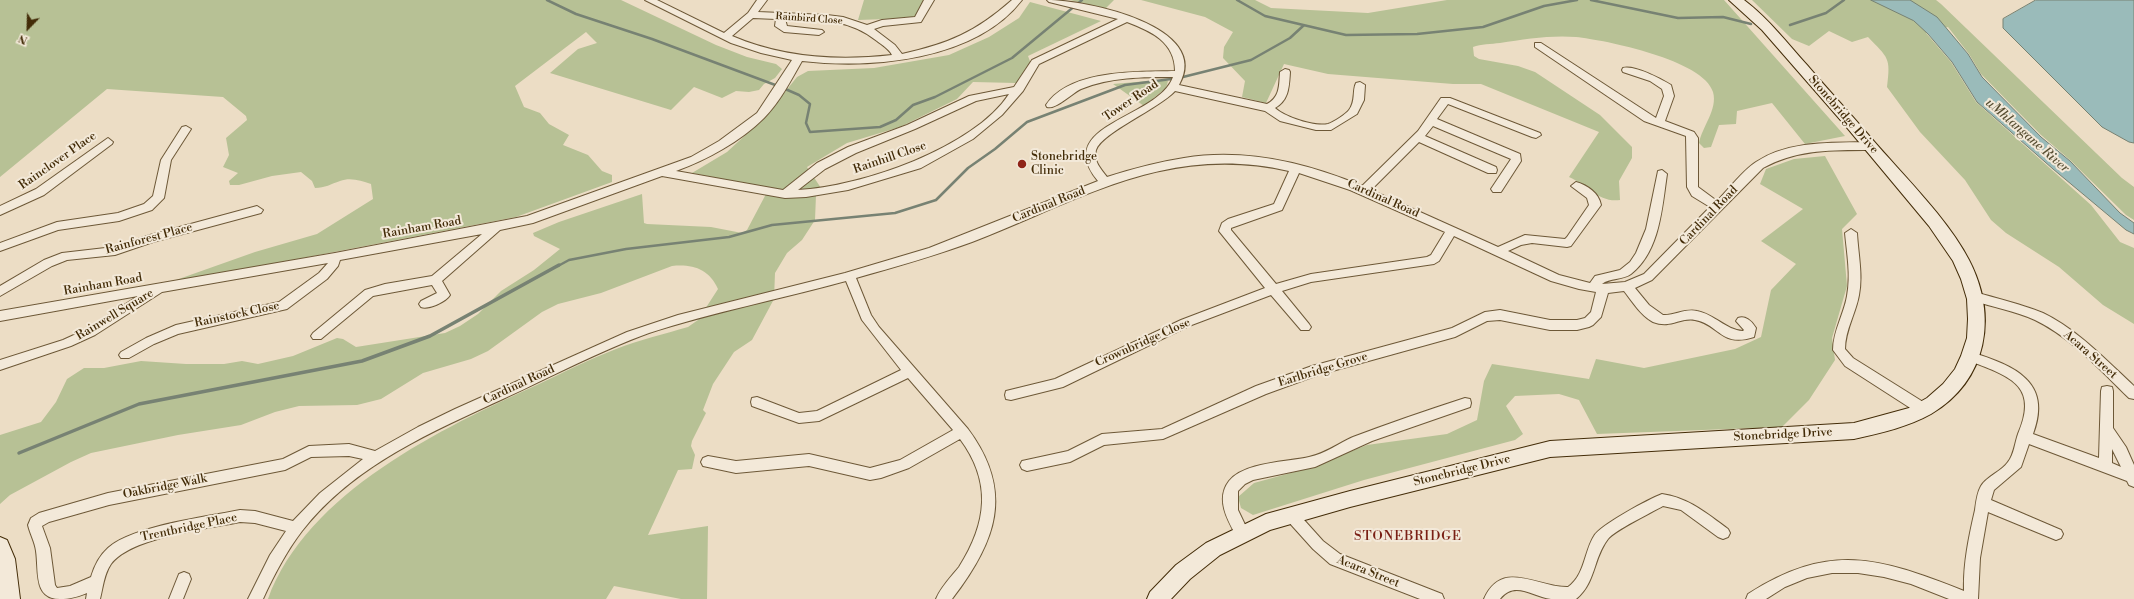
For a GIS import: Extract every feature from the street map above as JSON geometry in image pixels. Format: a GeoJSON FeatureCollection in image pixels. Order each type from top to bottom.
{"type":"FeatureCollection","features":[{"type":"Feature","properties":{"kind":"street"},"geometry":{"type":"LineString","coordinates":[[650,0],[726,36],[763,51],[798,59],[842,62],[898,57],[937,48],[974,33],[1004,13],[1017,0]]}},
{"type":"Feature","properties":{"kind":"street"},"geometry":{"type":"LineString","coordinates":[[726,36],[751,15],[762,0]]}},
{"type":"Feature","properties":{"kind":"street"},"geometry":{"type":"LineString","coordinates":[[867,28],[882,23],[909,22],[918,20],[930,0]]}},
{"type":"Feature","properties":{"kind":"street"},"geometry":{"type":"LineString","coordinates":[[1050,105],[1068,91],[1086,82],[1145,74],[1180,74],[1180,58],[1172,43],[1153,29],[1126,19],[1052,0]]}},
{"type":"Feature","properties":{"kind":"street","name":"Stonebridge Drive"},"geometry":{"type":"LineString","coordinates":[[1157,599],[1183,572],[1202,557],[1242,533],[1291,515],[1550,449],[1854,431],[1897,420],[1933,403],[1943,394],[1959,377],[1972,357],[1978,318],[1975,298],[1962,261],[1945,236],[1871,146],[1781,43],[1736,0]]}},
{"type":"Feature","properties":{"kind":"street","name":"Rainbird Close"},"geometry":{"type":"LineString","coordinates":[[751,15],[834,19],[867,28],[895,51],[898,57]]}},
{"type":"Feature","properties":{"kind":"street"},"geometry":{"type":"LineString","coordinates":[[781,16],[780,26],[784,29],[819,32]]}},
{"type":"Feature","properties":{"kind":"street","name":"Rainhill Close"},"geometry":{"type":"LineString","coordinates":[[663,172],[785,194],[806,193],[848,186],[917,165],[969,137],[998,113],[1019,88],[1035,62],[1126,19]]}},
{"type":"Feature","properties":{"kind":"street"},"geometry":{"type":"LineString","coordinates":[[1538,45],[1648,119],[1690,134],[1693,138],[1692,187],[1696,194],[1718,207]]}},
{"type":"Feature","properties":{"kind":"street","name":"Rainham Road"},"geometry":{"type":"LineString","coordinates":[[0,316],[335,257],[529,220],[695,160],[723,144],[751,124],[770,104],[798,59]]}},
{"type":"Feature","properties":{"kind":"street"},"geometry":{"type":"LineString","coordinates":[[1627,70],[1654,79],[1667,87],[1669,96],[1659,123]]}},
{"type":"Feature","properties":{"kind":"street"},"geometry":{"type":"LineString","coordinates":[[1268,108],[1280,101],[1283,97],[1285,72]]}},
{"type":"Feature","properties":{"kind":"street","name":"Tower Road"},"geometry":{"type":"LineString","coordinates":[[1106,183],[1093,168],[1090,160],[1091,146],[1104,135],[1161,99],[1174,87],[1180,74]]}},
{"type":"Feature","properties":{"kind":"street"},"geometry":{"type":"LineString","coordinates":[[1174,87],[1268,108],[1280,118],[1292,122],[1316,127],[1331,127],[1353,112],[1359,100],[1360,85]]}},
{"type":"Feature","properties":{"kind":"street"},"geometry":{"type":"LineString","coordinates":[[785,194],[821,166],[852,150],[911,127],[973,98],[1019,88]]}},
{"type":"Feature","properties":{"kind":"street"},"geometry":{"type":"LineString","coordinates":[[1364,190],[1417,138],[1445,100],[1536,135]]}},
{"type":"Feature","properties":{"kind":"street"},"geometry":{"type":"LineString","coordinates":[[1431,121],[1516,158],[1497,189]]}},
{"type":"Feature","properties":{"kind":"street"},"geometry":{"type":"LineString","coordinates":[[0,247],[57,226],[119,217],[148,207],[158,198],[166,160],[186,129]]}},
{"type":"Feature","properties":{"kind":"street"},"geometry":{"type":"LineString","coordinates":[[1417,138],[1492,170]]}},
{"type":"Feature","properties":{"kind":"street","name":"Rainclover Place"},"geometry":{"type":"LineString","coordinates":[[0,211],[40,192],[108,142]]}},
{"type":"Feature","properties":{"kind":"street","name":"Cardinal Road"},"geometry":{"type":"LineString","coordinates":[[256,599],[270,566],[296,528],[338,484],[396,444],[444,419],[632,334],[688,317],[850,276],[960,242],[1106,183],[1142,171],[1197,159],[1244,160],[1296,167],[1364,190],[1555,278],[1570,283],[1599,289],[1627,287],[1648,277],[1759,164],[1772,157],[1827,147],[1871,146]]}},
{"type":"Feature","properties":{"kind":"street"},"geometry":{"type":"LineString","coordinates":[[1296,167],[1278,207],[1232,222],[1225,229],[1305,327]]}},
{"type":"Feature","properties":{"kind":"street"},"geometry":{"type":"LineString","coordinates":[[1599,289],[1600,280],[1624,273],[1644,252],[1651,230],[1662,174]]}},
{"type":"Feature","properties":{"kind":"street"},"geometry":{"type":"LineString","coordinates":[[1498,252],[1519,239],[1529,237],[1567,243],[1571,240],[1595,205],[1595,200],[1590,194],[1576,186]]}},
{"type":"Feature","properties":{"kind":"street","name":"Rainforest Place"},"geometry":{"type":"LineString","coordinates":[[0,292],[48,263],[66,256],[115,251],[150,239],[257,210]]}},
{"type":"Feature","properties":{"kind":"street"},"geometry":{"type":"LineString","coordinates":[[317,336],[369,293],[385,288],[435,280],[497,227]]}},
{"type":"Feature","properties":{"kind":"street","name":"Crownbridge Close"},"geometry":{"type":"LineString","coordinates":[[1012,395],[1058,383],[1116,354],[1178,326],[1274,288],[1311,278],[1430,261],[1435,258],[1452,230]]}},
{"type":"Feature","properties":{"kind":"street"},"geometry":{"type":"LineString","coordinates":[[1851,233],[1854,286],[1852,302],[1840,336],[1839,350],[1849,362],[1923,408]]}},
{"type":"Feature","properties":{"kind":"street","name":"Rainstock Close"},"geometry":{"type":"LineString","coordinates":[[125,355],[150,341],[176,330],[283,306],[323,276],[334,263],[335,257]]}},
{"type":"Feature","properties":{"kind":"street"},"geometry":{"type":"LineString","coordinates":[[850,276],[866,317],[961,432],[981,461],[986,473],[988,508],[984,529],[977,550],[969,565],[943,599]]}},
{"type":"Feature","properties":{"kind":"street"},"geometry":{"type":"LineString","coordinates":[[425,304],[444,295],[435,280]]}},
{"type":"Feature","properties":{"kind":"street"},"geometry":{"type":"LineString","coordinates":[[1627,287],[1650,314],[1656,318],[1670,321],[1686,316],[1696,315],[1735,336],[1743,337],[1750,334],[1750,328],[1742,321]]}},
{"type":"Feature","properties":{"kind":"street","name":"Rainwell Square"},"geometry":{"type":"LineString","coordinates":[[0,365],[67,343],[91,332],[162,288]]}},
{"type":"Feature","properties":{"kind":"street","name":"Earlbridge Grove"},"geometry":{"type":"LineString","coordinates":[[1027,465],[1070,456],[1102,440],[1163,434],[1261,390],[1316,370],[1455,332],[1485,317],[1500,315],[1550,325],[1577,326],[1589,322],[1597,314],[1599,289]]}},
{"type":"Feature","properties":{"kind":"street","name":"Acara Street"},"geometry":{"type":"LineString","coordinates":[[1975,298],[2008,306],[2040,318],[2068,334],[2134,394]]}},
{"type":"Feature","properties":{"kind":"street"},"geometry":{"type":"LineString","coordinates":[[1971,599],[1970,576],[1972,556],[1986,490],[1992,481],[2004,475],[2016,463],[2034,407],[2032,396],[2024,385],[2007,371],[1972,357]]}},
{"type":"Feature","properties":{"kind":"street"},"geometry":{"type":"LineString","coordinates":[[757,402],[799,418],[819,416],[910,371]]}},
{"type":"Feature","properties":{"kind":"street"},"geometry":{"type":"LineString","coordinates":[[2105,467],[2107,391]]}},
{"type":"Feature","properties":{"kind":"street"},"geometry":{"type":"LineString","coordinates":[[1242,533],[1232,514],[1230,502],[1231,491],[1240,480],[1268,470],[1322,459],[1351,444],[1465,403]]}},
{"type":"Feature","properties":{"kind":"street"},"geometry":{"type":"LineString","coordinates":[[708,462],[742,467],[809,460],[870,474],[878,474],[898,466],[961,432]]}},
{"type":"Feature","properties":{"kind":"street"},"geometry":{"type":"LineString","coordinates":[[2107,432],[2121,451],[2133,480]]}},
{"type":"Feature","properties":{"kind":"street"},"geometry":{"type":"LineString","coordinates":[[2024,436],[2105,467],[2133,480]]}},
{"type":"Feature","properties":{"kind":"street","name":"Oakbridge Walk"},"geometry":{"type":"LineString","coordinates":[[96,582],[61,594],[54,594],[49,590],[43,550],[35,525],[36,522],[46,517],[93,506],[108,499],[286,464],[309,452],[349,450],[376,457]]}},
{"type":"Feature","properties":{"kind":"street"},"geometry":{"type":"LineString","coordinates":[[1491,599],[1500,588],[1507,584],[1518,585],[1551,596],[1563,596],[1572,593],[1579,587],[1586,575],[1598,539],[1604,533],[1662,500],[1677,502],[1686,506],[1723,533]]}},
{"type":"Feature","properties":{"kind":"street"},"geometry":{"type":"LineString","coordinates":[[1983,503],[2056,534]]}},
{"type":"Feature","properties":{"kind":"street","name":"Acara Street"},"geometry":{"type":"LineString","coordinates":[[1291,515],[1318,545],[1335,559],[1437,599]]}},
{"type":"Feature","properties":{"kind":"street","name":"Trentbridge Place"},"geometry":{"type":"LineString","coordinates":[[93,599],[96,582],[101,567],[116,549],[128,542],[142,537],[240,516],[255,517],[296,528]]}},
{"type":"Feature","properties":{"kind":"street"},"geometry":{"type":"LineString","coordinates":[[0,546],[5,559],[10,599]]}},
{"type":"Feature","properties":{"kind":"street"},"geometry":{"type":"LineString","coordinates":[[1752,599],[1789,576],[1821,567],[1850,565],[1883,570],[1906,576],[1966,599]]}},
{"type":"Feature","properties":{"kind":"street"},"geometry":{"type":"LineString","coordinates":[[176,599],[184,579]]}},
{"type":"Feature","properties":{"kind":"green space"},"geometry":{"type":"Polygon","coordinates":[[[0,0],[621,0],[716,45],[747,57],[776,64],[782,69],[775,78],[764,84],[759,90],[749,92],[736,91],[722,98],[694,87],[671,110],[550,73],[578,49],[597,43],[586,32],[515,86],[524,107],[540,113],[549,124],[569,135],[563,145],[588,155],[602,171],[612,175],[612,182],[516,217],[173,283],[176,280],[255,252],[317,234],[373,199],[371,184],[348,179],[325,187],[315,188],[312,181],[301,172],[272,176],[239,185],[230,185],[229,181],[238,173],[223,167],[229,155],[226,138],[247,120],[246,116],[223,97],[107,89],[0,177],[0,0]]]}},
{"type":"Feature","properties":{"kind":"green space"},"geometry":{"type":"Polygon","coordinates":[[[864,0],[926,0],[916,18],[858,20],[864,0]]]}},
{"type":"Feature","properties":{"kind":"green space"},"geometry":{"type":"Polygon","coordinates":[[[1070,0],[1114,0],[1105,9],[1070,0]]]}},
{"type":"Feature","properties":{"kind":"green space"},"geometry":{"type":"Polygon","coordinates":[[[1141,0],[1255,0],[1271,8],[1368,13],[1447,0],[1724,0],[1845,136],[1805,144],[1772,103],[1737,111],[1736,124],[1719,125],[1711,147],[1704,148],[1699,143],[1712,111],[1714,98],[1713,92],[1706,81],[1692,70],[1673,61],[1630,47],[1576,37],[1538,38],[1473,47],[1474,56],[1479,59],[1518,66],[1535,72],[1600,115],[1632,147],[1632,158],[1619,181],[1620,200],[1606,199],[1569,177],[1599,132],[1481,84],[1453,84],[1328,74],[1284,64],[1266,103],[1242,97],[1245,81],[1223,58],[1224,47],[1233,32],[1205,17],[1141,0]]]}},
{"type":"Feature","properties":{"kind":"green space"},"geometry":{"type":"Polygon","coordinates":[[[1752,0],[1936,0],[1941,4],[2122,178],[2134,187],[2134,220],[2126,215],[2070,160],[2041,135],[1981,74],[1969,54],[1948,27],[1926,33],[1951,62],[1976,102],[2091,205],[2120,242],[2134,248],[2134,324],[2103,305],[2059,267],[2006,233],[1991,220],[1965,180],[1920,132],[1887,87],[1889,69],[1888,64],[1884,54],[1868,37],[1852,42],[1829,31],[1809,46],[1792,39],[1752,0]]]}},
{"type":"Feature","properties":{"kind":"green space"},"geometry":{"type":"Polygon","coordinates":[[[1030,2],[1101,21],[1028,56],[1031,64],[1016,83],[973,82],[957,99],[900,127],[847,143],[807,167],[821,188],[786,191],[692,173],[727,152],[764,118],[797,77],[808,71],[874,68],[949,55],[989,37],[1019,18],[1030,2]]]}},
{"type":"Feature","properties":{"kind":"green space"},"geometry":{"type":"Polygon","coordinates":[[[1168,81],[1166,88],[1144,106],[1113,84],[1168,81]]]}},
{"type":"Feature","properties":{"kind":"green space"},"geometry":{"type":"Polygon","coordinates":[[[1825,156],[1857,214],[1842,229],[1847,286],[1832,338],[1835,360],[1809,400],[1782,427],[1597,434],[1579,400],[1559,394],[1515,396],[1506,406],[1523,434],[1515,440],[1364,480],[1253,515],[1241,508],[1238,497],[1254,483],[1305,469],[1367,445],[1447,434],[1477,420],[1484,381],[1492,364],[1589,379],[1596,359],[1644,368],[1735,349],[1761,337],[1771,290],[1796,264],[1761,241],[1803,209],[1760,184],[1766,169],[1794,159],[1825,156]]]}},
{"type":"Feature","properties":{"kind":"green space"},"geometry":{"type":"Polygon","coordinates":[[[642,194],[644,223],[711,227],[742,233],[747,230],[766,194],[816,195],[815,220],[802,240],[787,253],[775,273],[774,299],[752,340],[734,352],[713,384],[703,410],[706,413],[692,441],[691,446],[695,455],[692,469],[678,470],[648,535],[708,526],[707,599],[681,599],[614,586],[606,599],[268,599],[287,561],[313,526],[345,496],[382,468],[421,443],[501,401],[606,353],[643,340],[688,327],[698,320],[718,289],[705,272],[700,269],[687,266],[672,266],[601,293],[558,304],[542,312],[488,351],[471,359],[423,373],[381,399],[357,405],[299,406],[275,412],[241,425],[178,435],[91,453],[71,462],[10,495],[0,504],[0,435],[41,422],[56,402],[67,379],[84,368],[104,368],[141,361],[186,364],[224,364],[242,361],[258,364],[293,356],[337,338],[343,339],[356,347],[445,333],[460,326],[478,314],[501,291],[534,270],[560,249],[534,236],[533,233],[559,222],[642,194]]]}},
{"type":"Feature","properties":{"kind":"water","name":"uMhlangane River"},"geometry":{"type":"Polygon","coordinates":[[[1871,0],[1910,0],[1937,17],[1968,54],[1982,77],[2041,137],[2070,161],[2120,213],[2134,223],[2134,234],[2126,230],[2053,169],[1977,102],[1952,62],[1928,34],[1914,21],[1871,0]]]}},
{"type":"Feature","properties":{"kind":"water"},"geometry":{"type":"Polygon","coordinates":[[[2036,0],[2134,0],[2134,143],[2129,142],[2102,127],[2003,28],[2003,19],[2036,0]]]}},
{"type":"Feature","properties":{"kind":"waterway"},"geometry":{"type":"LineString","coordinates":[[547,0],[576,14],[652,39],[778,86]]}},
{"type":"Feature","properties":{"kind":"waterway"},"geometry":{"type":"LineString","coordinates":[[783,88],[799,95],[810,104],[806,123],[810,132],[880,127],[896,120],[913,105],[935,97],[1012,58],[1082,0]]}},
{"type":"Feature","properties":{"kind":"waterway"},"geometry":{"type":"LineString","coordinates":[[1237,0],[1265,16],[1346,35],[1417,34],[1483,27],[1544,6],[1577,0]]}},
{"type":"Feature","properties":{"kind":"waterway"},"geometry":{"type":"LineString","coordinates":[[1591,0],[1678,18],[1723,17],[1751,24]]}},
{"type":"Feature","properties":{"kind":"waterway"},"geometry":{"type":"LineString","coordinates":[[1790,25],[1826,13],[1844,0]]}},
{"type":"Feature","properties":{"kind":"waterway"},"geometry":{"type":"LineString","coordinates":[[558,266],[569,260],[626,249],[729,237],[772,225],[895,213],[936,200],[968,168],[995,149],[1027,122],[1125,85],[1179,78],[1251,60],[1290,38],[1303,26]]}},
{"type":"Feature","properties":{"kind":"waterway"},"geometry":{"type":"LineString","coordinates":[[19,453],[139,404],[362,361],[430,336],[559,265]]}},
{"type":"Feature","properties":{"kind":"place","name":"Stonebridge Clinic"},"geometry":{"type":"Point","coordinates":[1022,164]}},
{"type":"Feature","properties":{"kind":"district","name":"STONEBRIDGE"},"geometry":{"type":"Point","coordinates":[1408,537]}}]}
